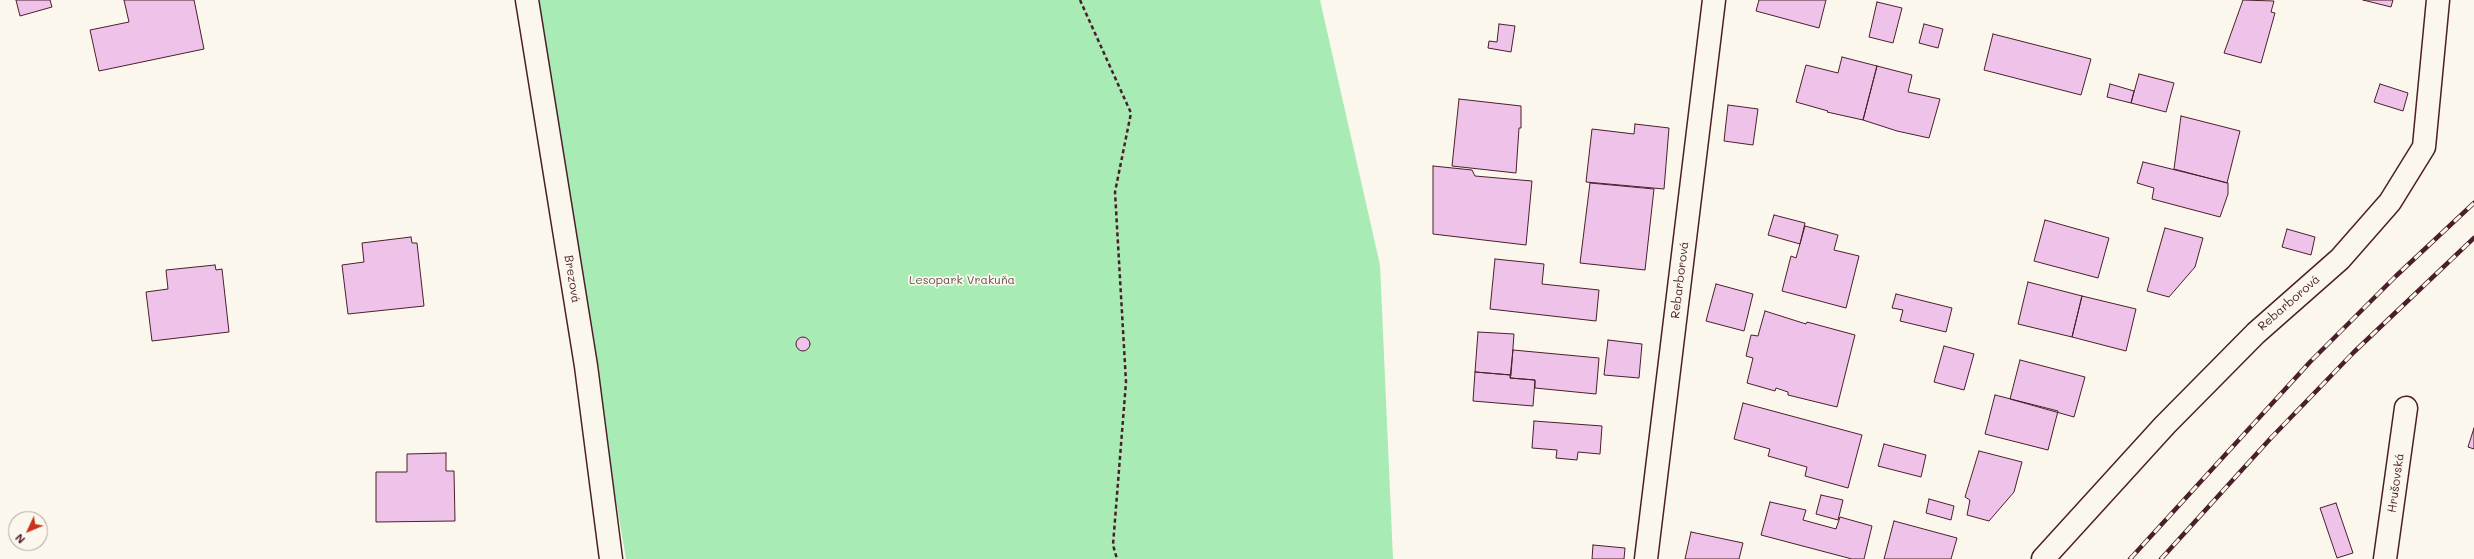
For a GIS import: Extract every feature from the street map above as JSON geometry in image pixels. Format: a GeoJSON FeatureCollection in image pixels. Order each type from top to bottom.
{"type":"FeatureCollection","features":[{"type":"Feature","properties":{"kind":"street","name":"Brezová"},"geometry":{"type":"LineString","coordinates":[[527,0],[586,366],[611,559]]}},
{"type":"Feature","properties":{"kind":"street","name":"Rebarborová"},"geometry":{"type":"LineString","coordinates":[[1646,559],[1714,0]]}},
{"type":"Feature","properties":{"kind":"street","name":"Rebarborová"},"geometry":{"type":"LineString","coordinates":[[2043,559],[2164,425],[2256,333],[2340,259],[2390,202],[2424,147],[2438,0]]}},
{"type":"Feature","properties":{"kind":"street","name":"Hrušovská"},"geometry":{"type":"LineString","coordinates":[[2385,559],[2406,408]]}},
{"type":"Feature","properties":{"kind":"path"},"geometry":{"type":"LineString","coordinates":[[1080,0],[1131,113],[1114,192],[1126,382],[1113,545],[1117,559]]}},
{"type":"Feature","properties":{"kind":"green space","name":"Lesopark Vrakuňa"},"geometry":{"type":"Polygon","coordinates":[[[531,0],[1320,0],[1380,265],[1393,559],[626,559],[531,0]]]}},
{"type":"Feature","properties":{"kind":"building"},"geometry":{"type":"Polygon","coordinates":[[[16,0],[50,0],[52,7],[20,16],[16,0]]]}},
{"type":"Feature","properties":{"kind":"building"},"geometry":{"type":"Polygon","coordinates":[[[124,0],[194,0],[204,49],[99,71],[90,30],[129,22],[124,0]]]}},
{"type":"Feature","properties":{"kind":"building"},"geometry":{"type":"Polygon","coordinates":[[[1759,0],[1826,0],[1819,28],[1756,11],[1759,0]]]}},
{"type":"Feature","properties":{"kind":"building"},"geometry":{"type":"Polygon","coordinates":[[[2243,0],[2274,1],[2271,12],[2275,13],[2261,63],[2224,53],[2243,0]]]}},
{"type":"Feature","properties":{"kind":"building"},"geometry":{"type":"Polygon","coordinates":[[[2363,0],[2393,0],[2391,7],[2363,0]]]}},
{"type":"Feature","properties":{"kind":"building"},"geometry":{"type":"Polygon","coordinates":[[[1877,2],[1902,8],[1893,43],[1869,37],[1877,2]]]}},
{"type":"Feature","properties":{"kind":"building"},"geometry":{"type":"Polygon","coordinates":[[[1499,24],[1515,26],[1511,52],[1488,48],[1489,41],[1497,42],[1499,24]]]}},
{"type":"Feature","properties":{"kind":"building"},"geometry":{"type":"Polygon","coordinates":[[[1924,24],[1943,29],[1938,48],[1919,43],[1924,24]]]}},
{"type":"Feature","properties":{"kind":"building"},"geometry":{"type":"Polygon","coordinates":[[[1993,34],[2091,59],[2081,95],[1984,70],[1993,34]]]}},
{"type":"Feature","properties":{"kind":"building"},"geometry":{"type":"Polygon","coordinates":[[[1842,57],[1877,66],[1863,120],[1827,112],[1828,111],[1796,102],[1806,65],[1838,73],[1842,57]]]}},
{"type":"Feature","properties":{"kind":"building"},"geometry":{"type":"Polygon","coordinates":[[[1877,66],[1912,75],[1908,92],[1940,99],[1929,138],[1897,131],[1863,120],[1877,66]]]}},
{"type":"Feature","properties":{"kind":"building"},"geometry":{"type":"Polygon","coordinates":[[[2139,74],[2174,83],[2166,112],[2131,103],[2139,74]]]}},
{"type":"Feature","properties":{"kind":"building"},"geometry":{"type":"Polygon","coordinates":[[[2110,84],[2134,91],[2131,103],[2107,97],[2110,84]]]}},
{"type":"Feature","properties":{"kind":"building"},"geometry":{"type":"Polygon","coordinates":[[[2380,84],[2408,93],[2403,111],[2374,102],[2380,84]]]}},
{"type":"Feature","properties":{"kind":"building"},"geometry":{"type":"Polygon","coordinates":[[[1459,99],[1521,106],[1521,128],[1519,128],[1516,173],[1452,166],[1459,99]]]}},
{"type":"Feature","properties":{"kind":"building"},"geometry":{"type":"Polygon","coordinates":[[[1728,105],[1758,109],[1753,145],[1724,141],[1728,105]]]}},
{"type":"Feature","properties":{"kind":"building"},"geometry":{"type":"Polygon","coordinates":[[[2181,116],[2240,131],[2227,183],[2174,169],[2181,116]]]}},
{"type":"Feature","properties":{"kind":"building"},"geometry":{"type":"Polygon","coordinates":[[[1635,124],[1669,128],[1664,189],[1586,182],[1592,129],[1634,134],[1635,124]]]}},
{"type":"Feature","properties":{"kind":"building"},"geometry":{"type":"Polygon","coordinates":[[[2143,162],[2228,183],[2228,194],[2220,217],[2152,199],[2154,188],[2137,183],[2143,162]]]}},
{"type":"Feature","properties":{"kind":"building"},"geometry":{"type":"Polygon","coordinates":[[[1433,166],[1472,170],[1475,176],[1532,181],[1526,245],[1433,234],[1433,166]]]}},
{"type":"Feature","properties":{"kind":"building"},"geometry":{"type":"Polygon","coordinates":[[[1590,183],[1654,189],[1645,270],[1580,263],[1590,183]]]}},
{"type":"Feature","properties":{"kind":"building"},"geometry":{"type":"Polygon","coordinates":[[[1774,215],[1805,223],[1800,244],[1768,235],[1774,215]]]}},
{"type":"Feature","properties":{"kind":"building"},"geometry":{"type":"Polygon","coordinates":[[[2045,220],[2109,238],[2098,278],[2034,261],[2045,220]]]}},
{"type":"Feature","properties":{"kind":"building"},"geometry":{"type":"Polygon","coordinates":[[[1805,226],[1838,235],[1834,250],[1859,256],[1846,308],[1782,291],[1791,256],[1796,258],[1805,226]]]}},
{"type":"Feature","properties":{"kind":"building"},"geometry":{"type":"Polygon","coordinates":[[[2165,228],[2203,238],[2195,267],[2169,297],[2147,291],[2165,228]]]}},
{"type":"Feature","properties":{"kind":"building"},"geometry":{"type":"Polygon","coordinates":[[[2287,229],[2315,237],[2311,255],[2282,247],[2287,229]]]}},
{"type":"Feature","properties":{"kind":"building"},"geometry":{"type":"Polygon","coordinates":[[[411,237],[412,243],[417,243],[424,306],[348,314],[342,265],[364,262],[362,243],[411,237]]]}},
{"type":"Feature","properties":{"kind":"building"},"geometry":{"type":"Polygon","coordinates":[[[1495,259],[1544,264],[1542,284],[1599,290],[1596,321],[1490,309],[1495,259]]]}},
{"type":"Feature","properties":{"kind":"building"},"geometry":{"type":"Polygon","coordinates":[[[215,265],[216,270],[222,269],[229,332],[152,341],[146,292],[168,289],[166,270],[215,265]]]}},
{"type":"Feature","properties":{"kind":"building"},"geometry":{"type":"Polygon","coordinates":[[[2028,282],[2082,296],[2072,337],[2018,324],[2028,282]]]}},
{"type":"Feature","properties":{"kind":"building"},"geometry":{"type":"Polygon","coordinates":[[[1716,284],[1753,294],[1744,331],[1706,321],[1716,284]]]}},
{"type":"Feature","properties":{"kind":"building"},"geometry":{"type":"Polygon","coordinates":[[[1896,294],[1952,308],[1946,332],[1900,321],[1903,310],[1892,308],[1896,294]]]}},
{"type":"Feature","properties":{"kind":"building"},"geometry":{"type":"Polygon","coordinates":[[[2082,296],[2136,309],[2126,351],[2072,337],[2082,296]]]}},
{"type":"Feature","properties":{"kind":"building"},"geometry":{"type":"Polygon","coordinates":[[[1765,311],[1806,324],[1807,322],[1855,335],[1837,407],[1788,395],[1788,392],[1776,388],[1775,391],[1747,383],[1753,358],[1746,356],[1751,335],[1758,336],[1765,311]]]}},
{"type":"Feature","properties":{"kind":"building"},"geometry":{"type":"Polygon","coordinates":[[[1478,332],[1514,334],[1511,375],[1475,372],[1478,332]]]}},
{"type":"Feature","properties":{"kind":"building"},"geometry":{"type":"Polygon","coordinates":[[[800,337],[806,337],[810,341],[810,347],[806,351],[800,351],[796,347],[796,341],[800,337]]]}},
{"type":"Feature","properties":{"kind":"building"},"geometry":{"type":"Polygon","coordinates":[[[1608,340],[1642,344],[1639,378],[1604,375],[1608,340]]]}},
{"type":"Feature","properties":{"kind":"building"},"geometry":{"type":"Polygon","coordinates":[[[1944,346],[1974,354],[1964,390],[1934,382],[1944,346]]]}},
{"type":"Feature","properties":{"kind":"building"},"geometry":{"type":"Polygon","coordinates":[[[1513,350],[1599,358],[1596,394],[1535,388],[1535,380],[1510,378],[1513,350]]]}},
{"type":"Feature","properties":{"kind":"building"},"geometry":{"type":"Polygon","coordinates":[[[2020,360],[2085,377],[2074,417],[2010,399],[2020,360]]]}},
{"type":"Feature","properties":{"kind":"building"},"geometry":{"type":"Polygon","coordinates":[[[1475,372],[1511,375],[1510,378],[1535,380],[1533,406],[1473,401],[1475,372]]]}},
{"type":"Feature","properties":{"kind":"building"},"geometry":{"type":"Polygon","coordinates":[[[1995,395],[2058,411],[2048,450],[1985,434],[1995,395]]]}},
{"type":"Feature","properties":{"kind":"building"},"geometry":{"type":"Polygon","coordinates":[[[1743,403],[1862,435],[1848,488],[1805,476],[1807,467],[1768,456],[1770,449],[1734,439],[1743,403]]]}},
{"type":"Feature","properties":{"kind":"building"},"geometry":{"type":"Polygon","coordinates":[[[1534,421],[1602,426],[1600,454],[1578,452],[1577,460],[1556,458],[1557,450],[1532,448],[1534,421]]]}},
{"type":"Feature","properties":{"kind":"building"},"geometry":{"type":"Polygon","coordinates":[[[2474,428],[2474,449],[2468,447],[2474,428]]]}},
{"type":"Feature","properties":{"kind":"building"},"geometry":{"type":"Polygon","coordinates":[[[1884,444],[1926,455],[1921,477],[1878,466],[1884,444]]]}},
{"type":"Feature","properties":{"kind":"building"},"geometry":{"type":"Polygon","coordinates":[[[1979,451],[2022,462],[2014,492],[1989,521],[1967,515],[1970,500],[1965,497],[1979,451]]]}},
{"type":"Feature","properties":{"kind":"building"},"geometry":{"type":"Polygon","coordinates":[[[446,453],[446,471],[454,471],[455,521],[376,522],[376,472],[407,472],[407,454],[446,453]]]}},
{"type":"Feature","properties":{"kind":"building"},"geometry":{"type":"Polygon","coordinates":[[[1821,495],[1843,500],[1838,520],[1816,514],[1821,495]]]}},
{"type":"Feature","properties":{"kind":"building"},"geometry":{"type":"Polygon","coordinates":[[[1929,499],[1954,506],[1951,520],[1926,513],[1929,499]]]}},
{"type":"Feature","properties":{"kind":"building"},"geometry":{"type":"Polygon","coordinates":[[[1770,502],[1806,510],[1803,520],[1836,529],[1840,517],[1872,526],[1864,559],[1852,559],[1761,535],[1770,502]]]}},
{"type":"Feature","properties":{"kind":"building"},"geometry":{"type":"Polygon","coordinates":[[[2336,503],[2353,553],[2337,558],[2320,508],[2336,503]]]}},
{"type":"Feature","properties":{"kind":"building"},"geometry":{"type":"Polygon","coordinates":[[[1894,521],[1957,538],[1951,559],[1884,559],[1894,521]]]}},
{"type":"Feature","properties":{"kind":"building"},"geometry":{"type":"Polygon","coordinates":[[[1691,532],[1743,543],[1739,559],[1685,559],[1691,532]]]}},
{"type":"Feature","properties":{"kind":"building"},"geometry":{"type":"Polygon","coordinates":[[[1593,545],[1625,548],[1624,559],[1592,559],[1593,545]]]}},
{"type":"Feature","properties":{"kind":"railway"},"geometry":{"type":"LineString","coordinates":[[2130,559],[2310,362],[2396,276],[2474,203]]}},
{"type":"Feature","properties":{"kind":"railway"},"geometry":{"type":"LineString","coordinates":[[2161,559],[2270,439],[2354,352],[2474,238]]}}]}
